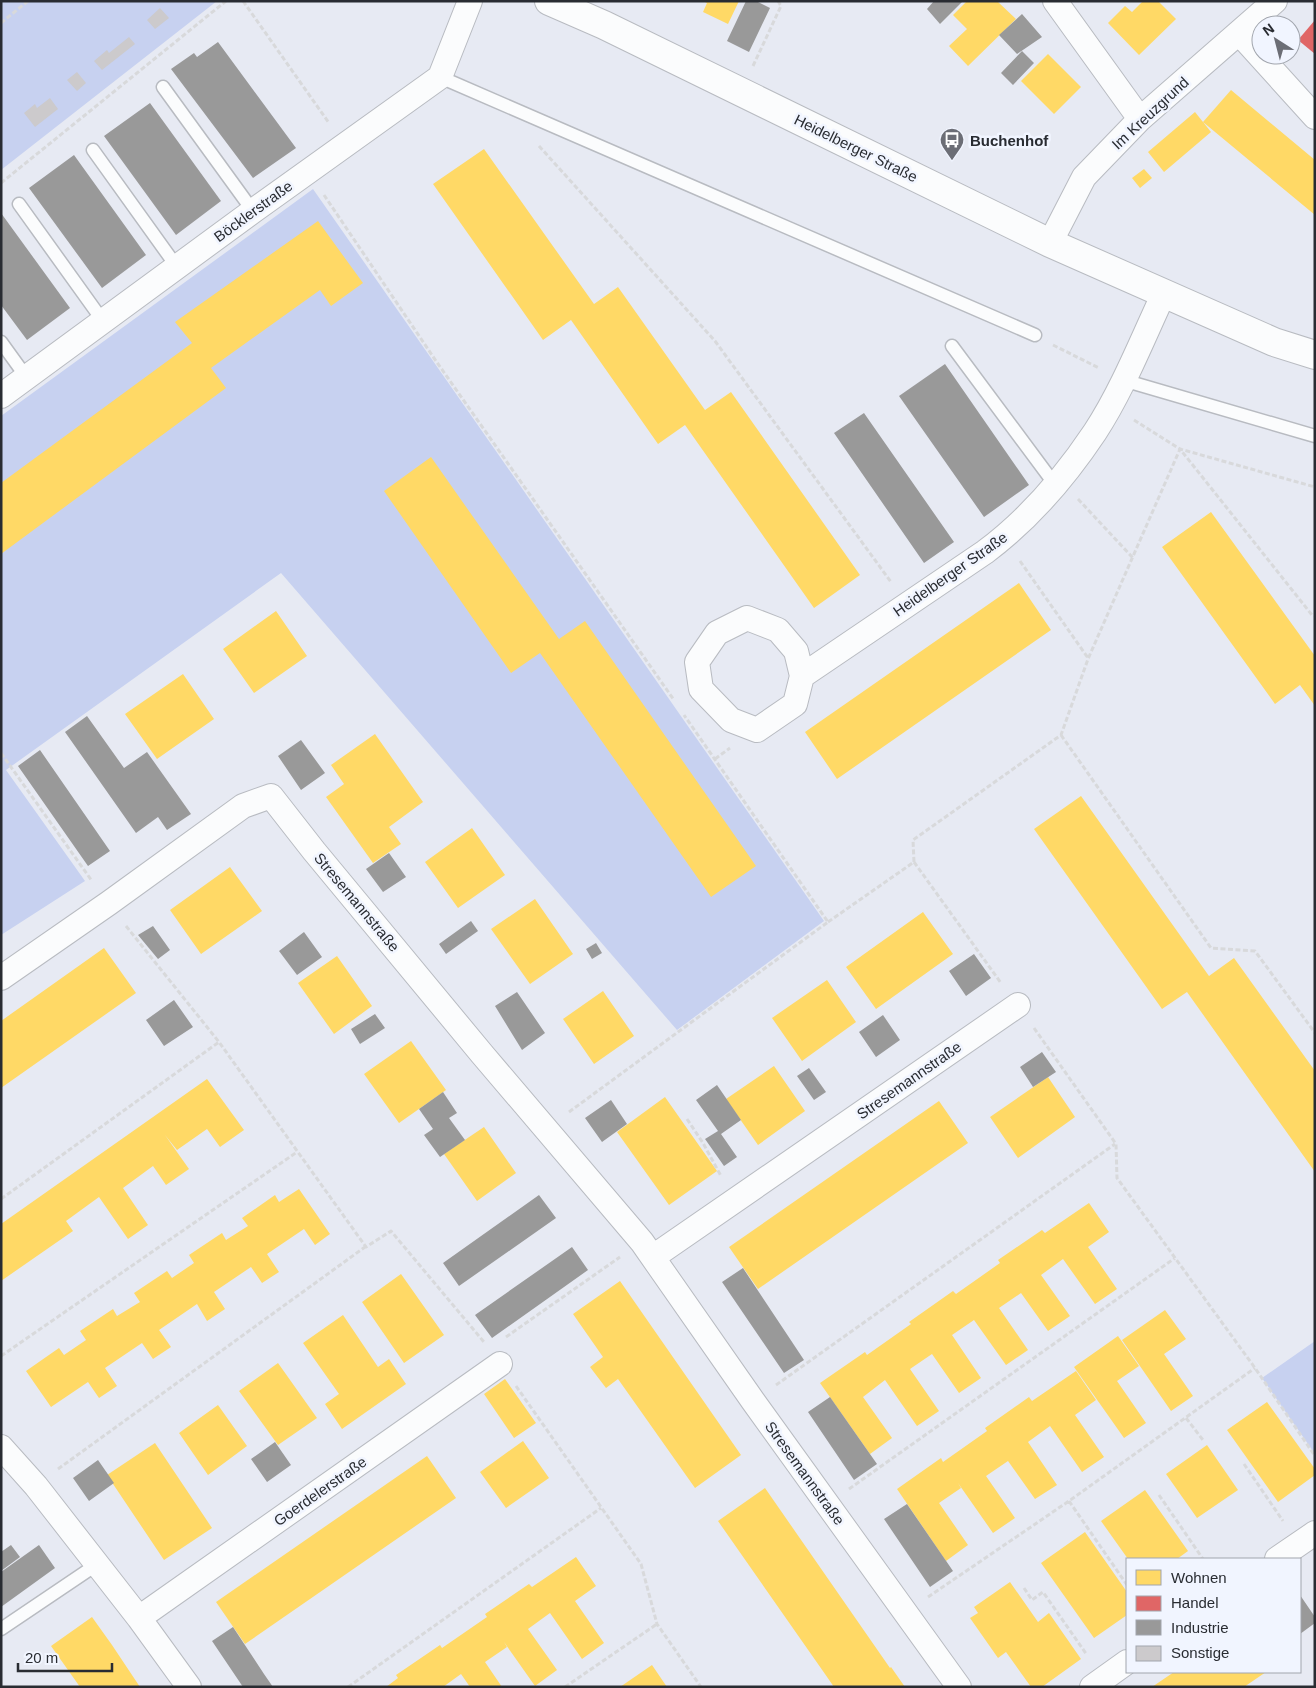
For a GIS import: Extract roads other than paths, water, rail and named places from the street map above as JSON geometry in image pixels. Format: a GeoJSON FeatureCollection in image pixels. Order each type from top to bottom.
{"type":"FeatureCollection","features":[{"type":"Feature","properties":{"kind":"main road","name":"Heidelberger Straße"},"geometry":{"type":"LineString","coordinates":[[549,1],[585,8],[741,92],[1050,243],[1274,342],[1315,355]]}},
{"type":"Feature","properties":{"kind":"street"},"geometry":{"type":"LineString","coordinates":[[440,77],[470,1]]}},
{"type":"Feature","properties":{"kind":"street"},"geometry":{"type":"LineString","coordinates":[[1055,1],[1140,119]]}},
{"type":"Feature","properties":{"kind":"street","name":"Im Kreuzgrund"},"geometry":{"type":"LineString","coordinates":[[1050,243],[1084,177],[1140,119],[1275,1]]}},
{"type":"Feature","properties":{"kind":"street"},"geometry":{"type":"LineString","coordinates":[[1239,34],[1315,117]]}},
{"type":"Feature","properties":{"kind":"street","name":"Böcklerstraße"},"geometry":{"type":"LineString","coordinates":[[1,396],[344,144],[440,77]]}},
{"type":"Feature","properties":{"kind":"street","name":"Heidelberger Straße"},"geometry":{"type":"LineString","coordinates":[[802,676],[1004,538],[1056,486],[1095,432],[1123,380],[1164,293]]}},
{"type":"Feature","properties":{"kind":"street"},"geometry":{"type":"LineString","coordinates":[[747,618],[778,630],[796,651],[802,676],[795,704],[757,730],[731,720],[701,689],[697,662],[717,633],[747,618]]}},
{"type":"Feature","properties":{"kind":"street","name":"Stresemannstraße"},"geometry":{"type":"LineString","coordinates":[[1,978],[243,806],[271,796],[333,874],[648,1250],[753,1401],[958,1687]]}},
{"type":"Feature","properties":{"kind":"street","name":"Stresemannstraße"},"geometry":{"type":"LineString","coordinates":[[648,1250],[738,1198],[1018,1005]]}},
{"type":"Feature","properties":{"kind":"street","name":"Goerdelerstraße"},"geometry":{"type":"LineString","coordinates":[[139,1618],[495,1356]]}},
{"type":"Feature","properties":{"kind":"street"},"geometry":{"type":"LineString","coordinates":[[1,1447],[36,1486],[139,1618],[189,1687]]}},
{"type":"Feature","properties":{"kind":"street"},"geometry":{"type":"LineString","coordinates":[[1278,1558],[1307,1538]]}},
{"type":"Feature","properties":{"kind":"street"},"geometry":{"type":"LineString","coordinates":[[1098,1683],[1126,1663]]}},
{"type":"Feature","properties":{"kind":"lane"},"geometry":{"type":"LineString","coordinates":[[440,77],[1035,335]]}},
{"type":"Feature","properties":{"kind":"lane"},"geometry":{"type":"LineString","coordinates":[[163,87],[253,211]]}},
{"type":"Feature","properties":{"kind":"lane"},"geometry":{"type":"LineString","coordinates":[[93,150],[177,267]]}},
{"type":"Feature","properties":{"kind":"lane"},"geometry":{"type":"LineString","coordinates":[[19,204],[103,321]]}},
{"type":"Feature","properties":{"kind":"lane"},"geometry":{"type":"LineString","coordinates":[[1,342],[27,378]]}},
{"type":"Feature","properties":{"kind":"lane"},"geometry":{"type":"LineString","coordinates":[[952,346],[1056,486]]}},
{"type":"Feature","properties":{"kind":"lane"},"geometry":{"type":"LineString","coordinates":[[1123,380],[1315,436]]}},
{"type":"Feature","properties":{"kind":"lane"},"geometry":{"type":"LineString","coordinates":[[1,1629],[96,1565]]}},
{"type":"Feature","properties":{"kind":"place","name":"Buchenhof"},"geometry":{"type":"Point","coordinates":[952,161]}}]}
